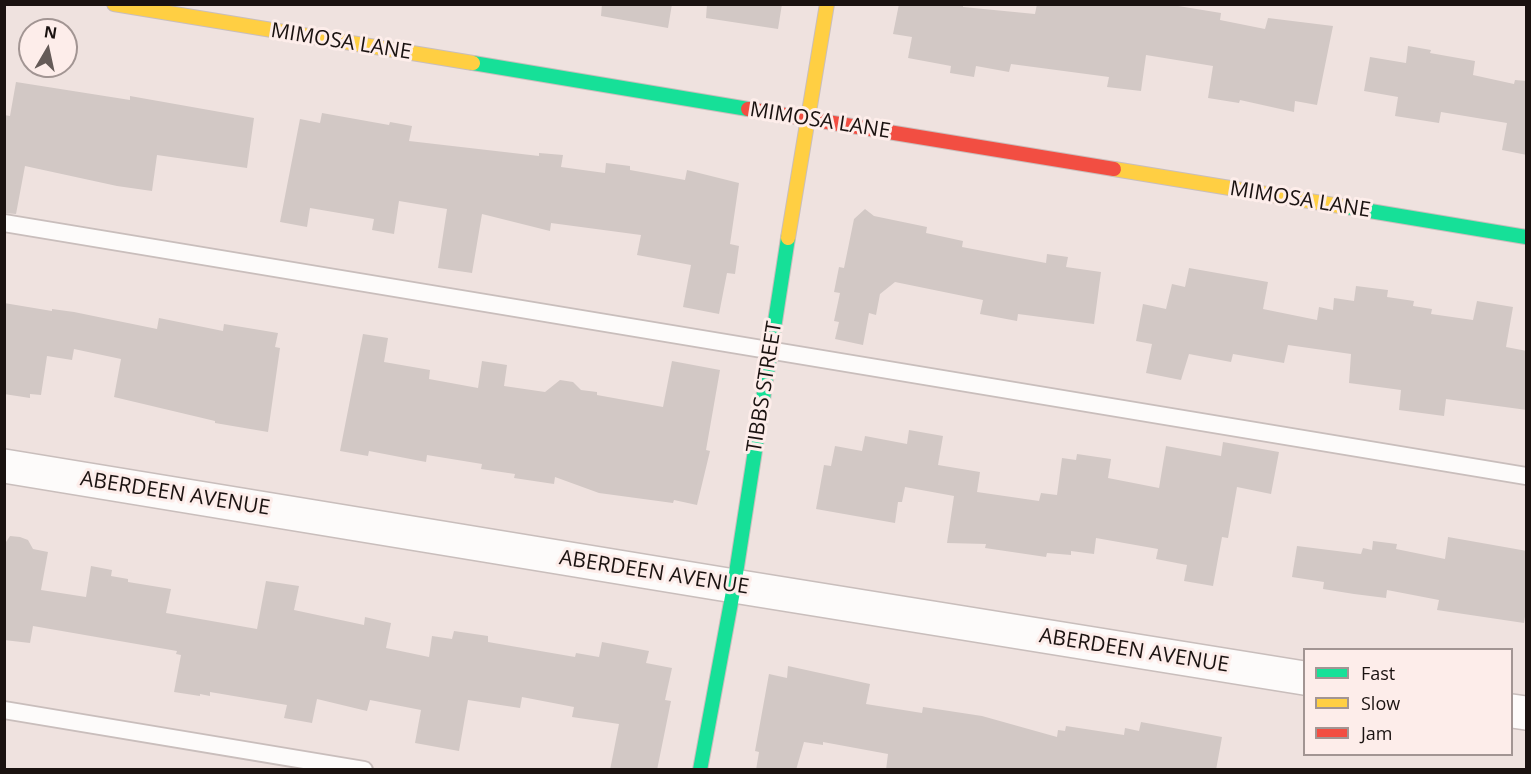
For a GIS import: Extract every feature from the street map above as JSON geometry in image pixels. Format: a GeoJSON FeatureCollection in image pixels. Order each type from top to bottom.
{"type":"FeatureCollection","features":[{"type":"Feature","properties":{"kind":"street","name":"MIMOSA LANE"},"geometry":{"type":"LineString","coordinates":[[114,4],[1527,237]]}},
{"type":"Feature","properties":{"kind":"street","name":"TIBBS STREET"},"geometry":{"type":"LineString","coordinates":[[700,770],[734,586],[826,4]]}},
{"type":"Feature","properties":{"kind":"street","name":"ABERDEEN AVENUE"},"geometry":{"type":"LineString","coordinates":[[4,466],[1303,678]]}},
{"type":"Feature","properties":{"kind":"lane"},"geometry":{"type":"LineString","coordinates":[[4,223],[1527,476]]}},
{"type":"Feature","properties":{"kind":"lane"},"geometry":{"type":"LineString","coordinates":[[4,710],[364,770]]}},
{"type":"Feature","properties":{"kind":"building"},"geometry":{"type":"Polygon","coordinates":[[[602,4],[672,4],[668,28],[601,16],[602,4]]]}},
{"type":"Feature","properties":{"kind":"building"},"geometry":{"type":"Polygon","coordinates":[[[707,4],[782,4],[778,29],[706,18],[707,4]]]}},
{"type":"Feature","properties":{"kind":"building"},"geometry":{"type":"Polygon","coordinates":[[[899,4],[963,4],[963,7],[1035,14],[1037,4],[1166,4],[1221,13],[1220,20],[1265,29],[1268,18],[1333,26],[1317,105],[1295,101],[1294,112],[1240,100],[1239,103],[1208,98],[1213,66],[1146,55],[1141,91],[1107,87],[1109,77],[1011,64],[1009,72],[976,66],[974,77],[950,73],[951,66],[908,58],[912,37],[893,34],[899,4]]]}},
{"type":"Feature","properties":{"kind":"building"},"geometry":{"type":"Polygon","coordinates":[[[1408,46],[1431,50],[1430,53],[1475,61],[1473,75],[1514,84],[1515,80],[1527,81],[1527,155],[1502,150],[1507,123],[1441,112],[1439,123],[1395,116],[1398,97],[1364,91],[1370,57],[1406,63],[1408,46]]]}},
{"type":"Feature","properties":{"kind":"building"},"geometry":{"type":"Polygon","coordinates":[[[16,82],[130,100],[130,96],[254,118],[247,168],[157,155],[152,191],[117,186],[25,166],[16,214],[4,213],[4,115],[10,116],[16,82]]]}},
{"type":"Feature","properties":{"kind":"building"},"geometry":{"type":"Polygon","coordinates":[[[322,113],[389,125],[390,122],[412,126],[409,141],[539,156],[539,153],[563,155],[561,167],[605,173],[606,163],[630,166],[630,170],[685,180],[687,170],[739,183],[730,244],[739,246],[735,274],[727,273],[719,314],[683,307],[691,265],[637,255],[641,235],[551,223],[550,231],[482,214],[472,273],[438,268],[447,209],[399,201],[394,234],[372,230],[374,219],[310,208],[307,227],[280,222],[300,119],[320,123],[322,113]]]}},
{"type":"Feature","properties":{"kind":"building"},"geometry":{"type":"Polygon","coordinates":[[[865,209],[874,216],[927,227],[926,233],[963,241],[962,247],[1046,263],[1047,254],[1068,257],[1066,267],[1101,272],[1094,324],[1018,314],[1017,321],[980,314],[983,300],[895,282],[880,294],[876,315],[869,313],[863,345],[835,339],[839,322],[834,321],[840,293],[834,292],[839,267],[844,268],[854,219],[865,209]]]}},
{"type":"Feature","properties":{"kind":"building"},"geometry":{"type":"Polygon","coordinates":[[[1189,268],[1268,282],[1263,309],[1317,320],[1319,307],[1333,310],[1334,298],[1354,301],[1356,286],[1388,290],[1387,297],[1414,301],[1413,306],[1432,309],[1431,314],[1473,320],[1477,301],[1513,307],[1506,347],[1527,351],[1527,410],[1446,399],[1444,416],[1399,410],[1401,390],[1349,383],[1351,354],[1288,345],[1284,363],[1233,354],[1231,362],[1189,354],[1181,380],[1146,373],[1152,344],[1136,341],[1143,304],[1166,309],[1172,284],[1185,287],[1189,268]]]}},
{"type":"Feature","properties":{"kind":"building"},"geometry":{"type":"Polygon","coordinates":[[[4,303],[52,311],[52,309],[74,312],[157,329],[159,318],[223,331],[224,324],[278,333],[275,347],[280,348],[268,432],[215,423],[215,421],[114,397],[121,359],[74,349],[72,360],[47,356],[41,395],[30,394],[30,398],[4,394],[4,303]]]}},
{"type":"Feature","properties":{"kind":"building"},"geometry":{"type":"Polygon","coordinates":[[[363,334],[388,338],[384,362],[430,370],[429,379],[478,388],[482,361],[507,365],[504,386],[545,392],[560,380],[573,382],[581,390],[597,392],[597,395],[663,407],[672,361],[720,370],[706,450],[710,451],[697,505],[674,500],[673,503],[599,493],[555,477],[554,484],[514,478],[515,474],[481,469],[482,464],[427,455],[426,462],[369,451],[368,456],[340,451],[363,334]]]}},
{"type":"Feature","properties":{"kind":"building"},"geometry":{"type":"Polygon","coordinates":[[[909,430],[943,436],[938,465],[980,472],[977,492],[1039,501],[1041,493],[1057,495],[1062,458],[1076,460],[1077,454],[1111,459],[1108,478],[1159,488],[1166,446],[1221,456],[1223,442],[1279,452],[1271,494],[1237,487],[1228,538],[1222,537],[1213,586],[1184,581],[1187,565],[1156,559],[1158,549],[1096,538],[1094,554],[1071,551],[1071,555],[1047,553],[1046,557],[985,548],[986,544],[947,543],[954,496],[905,487],[902,502],[898,502],[895,523],[816,509],[824,465],[831,466],[835,446],[862,451],[865,436],[907,444],[909,430]]]}},
{"type":"Feature","properties":{"kind":"building"},"geometry":{"type":"Polygon","coordinates":[[[10,536],[28,540],[33,549],[48,552],[41,590],[86,597],[91,566],[112,570],[111,576],[128,579],[128,582],[171,589],[166,613],[257,629],[266,581],[299,586],[294,610],[364,625],[365,617],[391,623],[386,648],[429,657],[432,636],[452,639],[454,631],[488,636],[488,642],[575,657],[576,653],[599,657],[602,642],[649,651],[646,663],[672,668],[665,700],[671,701],[657,770],[610,770],[619,724],[572,717],[574,707],[522,697],[520,708],[468,700],[459,751],[415,743],[421,710],[370,700],[367,711],[317,699],[312,723],[284,718],[287,705],[210,692],[210,696],[200,694],[200,696],[174,692],[181,655],[176,654],[177,651],[33,626],[30,643],[4,640],[4,545],[10,536]]]}},
{"type":"Feature","properties":{"kind":"building"},"geometry":{"type":"Polygon","coordinates":[[[1448,537],[1527,551],[1527,604],[1524,623],[1437,610],[1439,600],[1387,590],[1386,598],[1354,594],[1323,589],[1324,582],[1292,577],[1297,546],[1361,554],[1363,548],[1372,550],[1373,541],[1397,544],[1396,549],[1445,559],[1448,537]]]}},
{"type":"Feature","properties":{"kind":"building"},"geometry":{"type":"Polygon","coordinates":[[[788,666],[870,684],[866,704],[922,713],[923,707],[982,716],[1057,737],[1058,730],[1065,731],[1066,726],[1124,735],[1125,728],[1139,731],[1141,722],[1222,737],[1216,770],[886,770],[888,754],[823,742],[823,745],[804,742],[796,770],[756,770],[759,752],[755,751],[769,674],[787,678],[788,666]]]}},
{"type":"Feature","properties":{"kind":"traffic: fast"},"geometry":{"type":"LineString","coordinates":[[473,63],[748,109]]}},
{"type":"Feature","properties":{"kind":"traffic: fast"},"geometry":{"type":"LineString","coordinates":[[1346,207],[1526,237]]}},
{"type":"Feature","properties":{"kind":"traffic: fast"},"geometry":{"type":"LineString","coordinates":[[700,770],[734,586],[788,238]]}},
{"type":"Feature","properties":{"kind":"traffic: slow"},"geometry":{"type":"LineString","coordinates":[[114,4],[473,63]]}},
{"type":"Feature","properties":{"kind":"traffic: slow"},"geometry":{"type":"LineString","coordinates":[[788,238],[827,4]]}},
{"type":"Feature","properties":{"kind":"traffic: slow"},"geometry":{"type":"LineString","coordinates":[[1114,169],[1346,207]]}},
{"type":"Feature","properties":{"kind":"traffic: jam"},"geometry":{"type":"LineString","coordinates":[[748,109],[1114,169]]}}]}
